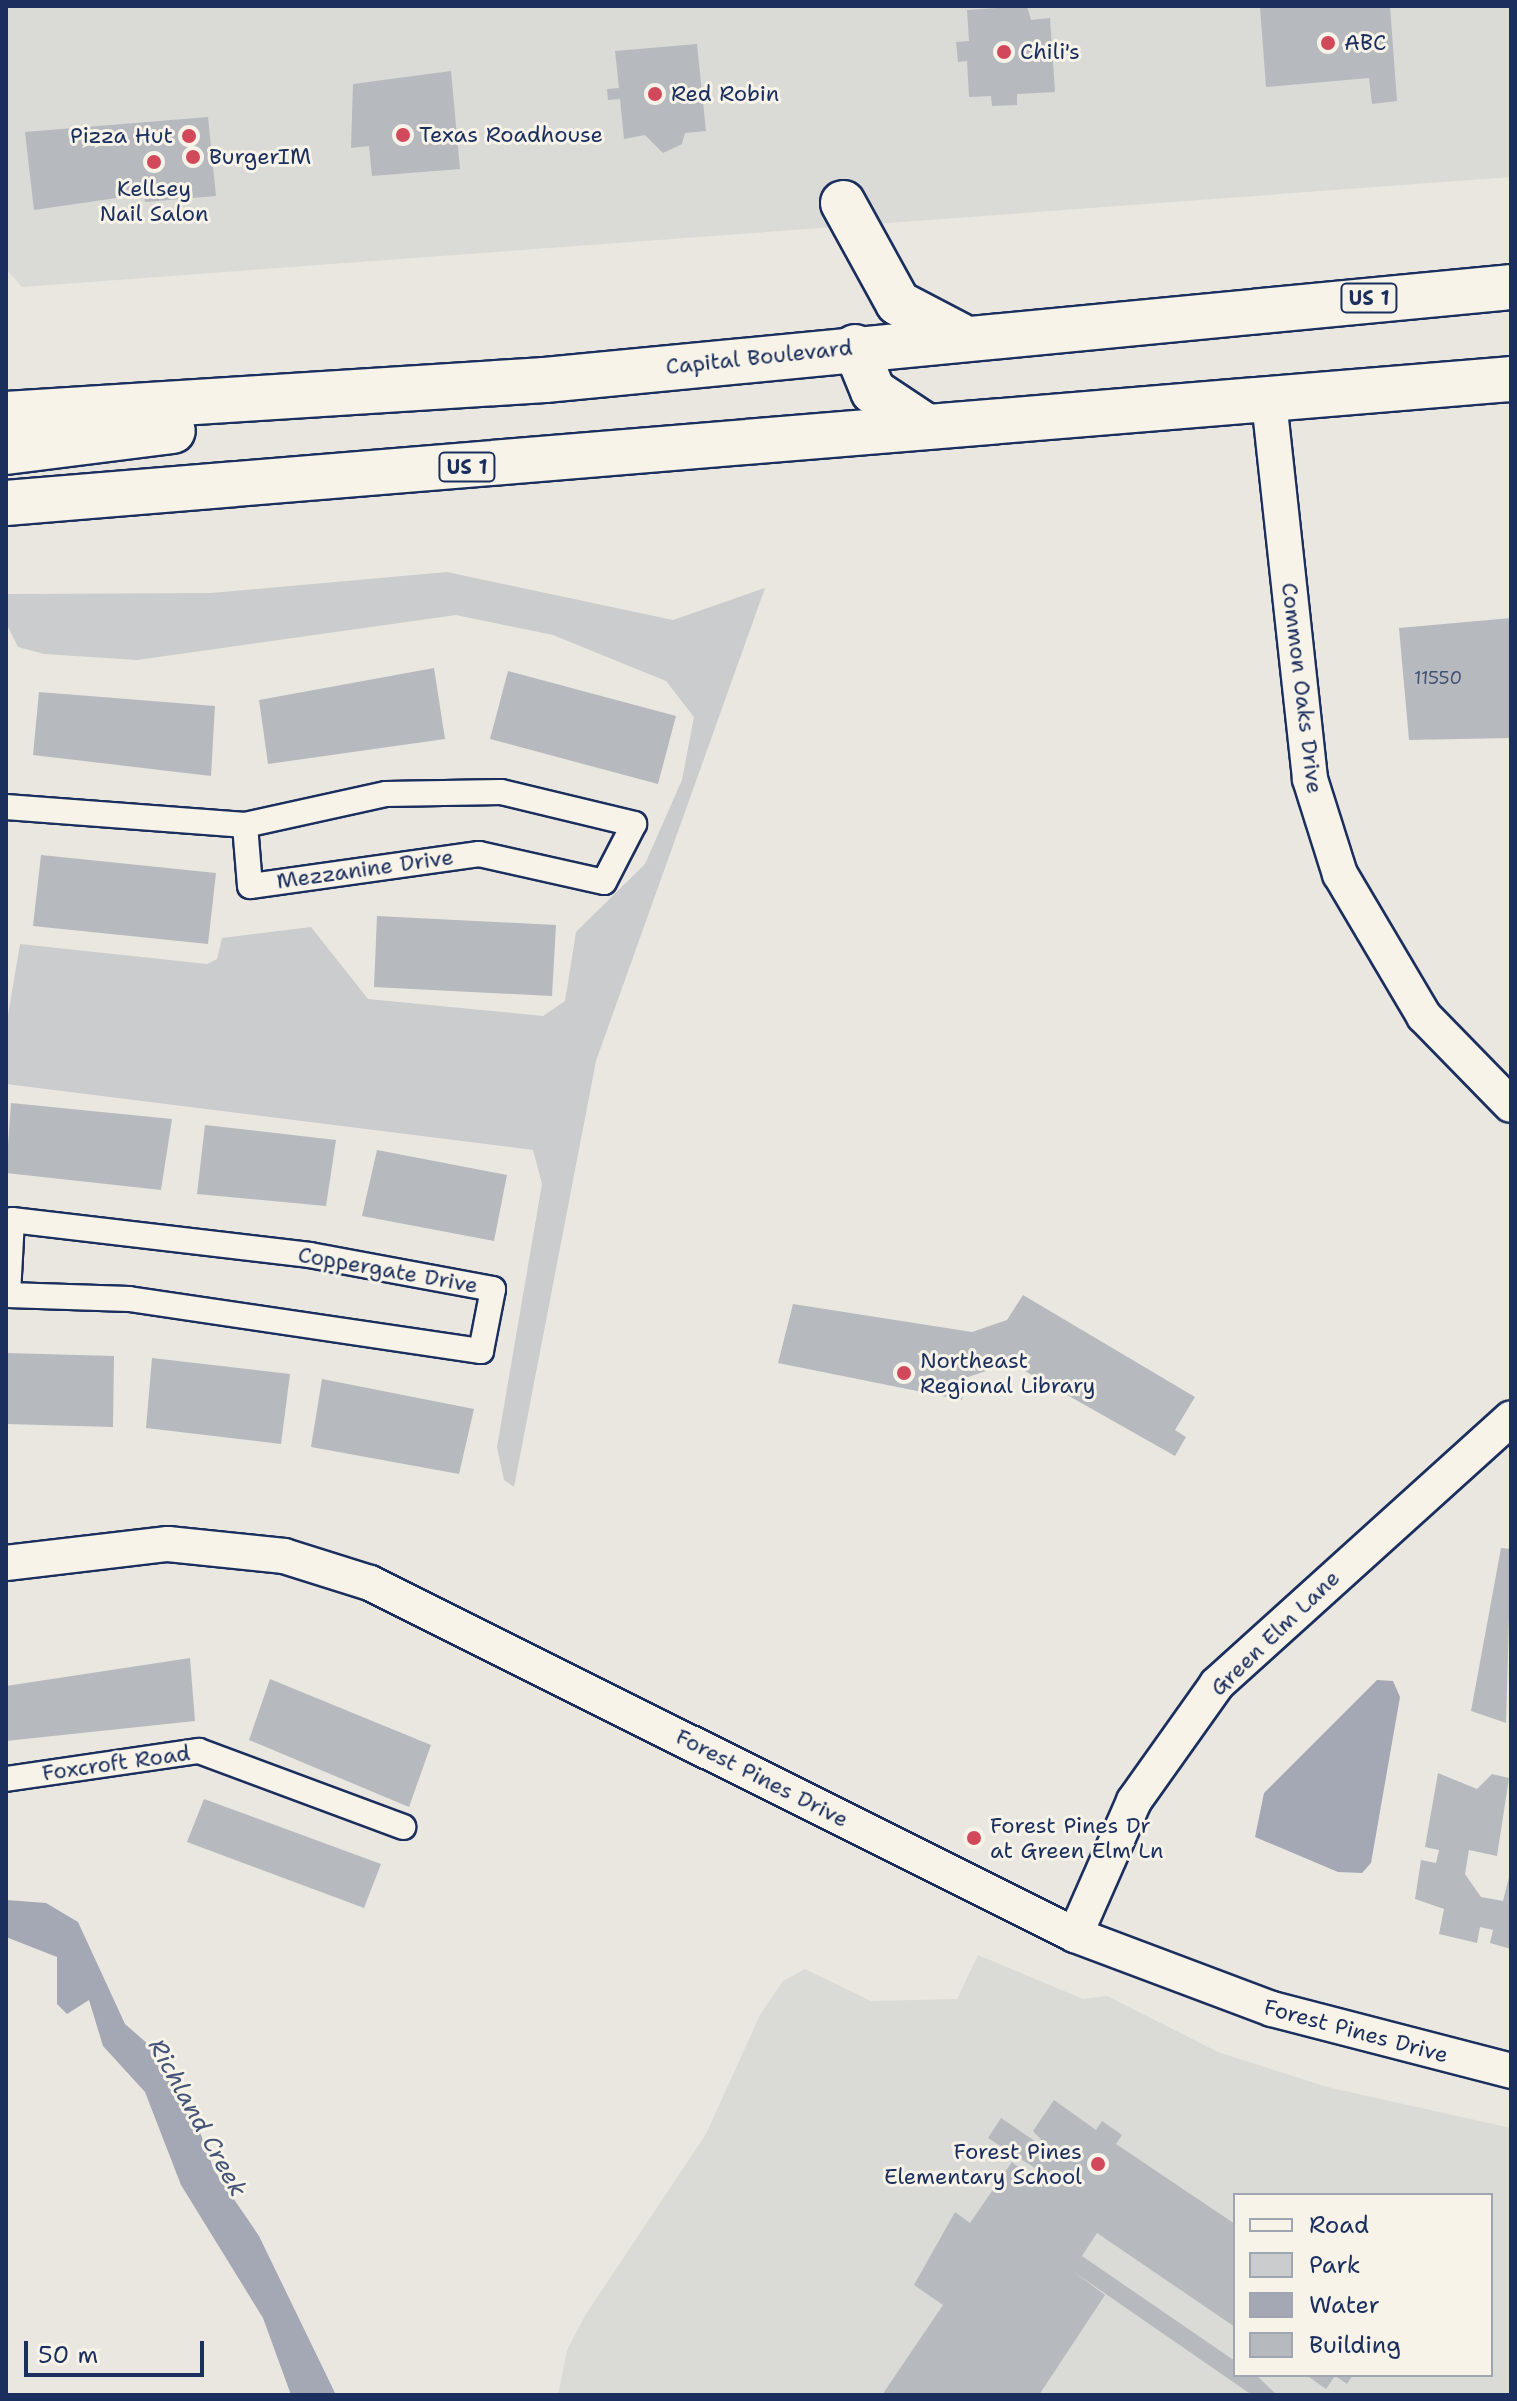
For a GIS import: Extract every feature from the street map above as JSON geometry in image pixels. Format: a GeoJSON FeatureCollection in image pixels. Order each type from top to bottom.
{"type":"FeatureCollection","features":[{"type":"Feature","properties":{"kind":"highway"},"geometry":{"type":"LineString","coordinates":[[843,203],[898,303],[959,335]]}},
{"type":"Feature","properties":{"kind":"highway","name":"Capital Boulevard"},"geometry":{"type":"LineString","coordinates":[[6,414],[461,384],[959,335],[1511,287]]}},
{"type":"Feature","properties":{"kind":"highway"},"geometry":{"type":"LineString","coordinates":[[855,347],[873,391],[927,427]]}},
{"type":"Feature","properties":{"kind":"highway","name":"US 1"},"geometry":{"type":"LineString","coordinates":[[15,508],[1511,379]]}},
{"type":"Feature","properties":{"kind":"highway"},"geometry":{"type":"LineString","coordinates":[[6,452],[390,411],[461,384]]}},
{"type":"Feature","properties":{"kind":"street","name":"Common Oaks Drive"},"geometry":{"type":"LineString","coordinates":[[1269,401],[1310,779],[1340,874],[1424,1016],[1511,1105]]}},
{"type":"Feature","properties":{"kind":"street","name":"Mezzanine Drive"},"geometry":{"type":"LineString","coordinates":[[6,807],[245,825],[386,794],[501,792],[634,824],[604,882],[479,854],[250,886],[245,825]]}},
{"type":"Feature","properties":{"kind":"street","name":"Coppergate Drive"},"geometry":{"type":"LineString","coordinates":[[12,1220],[310,1255],[493,1289],[481,1351],[144,1301],[7,1295],[12,1220]]}},
{"type":"Feature","properties":{"kind":"street","name":"Green Elm Lane"},"geometry":{"type":"LineString","coordinates":[[1075,1935],[1134,1801],[1217,1684],[1511,1418]]}},
{"type":"Feature","properties":{"kind":"street","name":"Forest Pines Drive"},"geometry":{"type":"LineString","coordinates":[[6,1563],[168,1544],[284,1556],[370,1583],[1075,1935],[1272,2009],[1511,2071]]}},
{"type":"Feature","properties":{"kind":"street","name":"Foxcroft Road"},"geometry":{"type":"LineString","coordinates":[[6,1779],[199,1751],[403,1827]]}},
{"type":"Feature","properties":{"kind":"shaded area"},"geometry":{"type":"Polygon","coordinates":[[[6,6],[1511,6],[1511,177],[22,287],[6,269],[6,6]]]}},
{"type":"Feature","properties":{"kind":"shaded area","name":"Forest Pines Elementary School"},"geometry":{"type":"Polygon","coordinates":[[[978,1955],[1083,1999],[1107,1996],[1218,2052],[1327,2087],[1511,2128],[1511,2395],[558,2395],[567,2350],[586,2314],[706,2134],[760,2015],[783,1981],[805,1969],[871,2001],[957,1999],[978,1955]]]}},
{"type":"Feature","properties":{"kind":"green space"},"geometry":{"type":"Polygon","coordinates":[[[447,572],[673,620],[765,588],[596,1061],[514,1487],[504,1480],[497,1447],[542,1184],[533,1150],[6,1084],[6,1027],[20,944],[207,964],[217,959],[222,938],[311,927],[368,999],[543,1016],[565,1001],[576,932],[645,864],[682,780],[694,717],[666,681],[553,635],[456,615],[137,660],[44,654],[18,647],[6,623],[6,594],[211,593],[447,572]]]}},
{"type":"Feature","properties":{"kind":"water"},"geometry":{"type":"Polygon","coordinates":[[[1377,1680],[1393,1681],[1400,1697],[1371,1863],[1362,1873],[1338,1872],[1255,1837],[1264,1793],[1377,1680]]]}},
{"type":"Feature","properties":{"kind":"water"},"geometry":{"type":"Polygon","coordinates":[[[6,1900],[46,1903],[78,1922],[125,2024],[157,2052],[188,2100],[214,2170],[259,2236],[336,2395],[291,2395],[263,2318],[181,2185],[145,2092],[103,2046],[89,2000],[67,2014],[57,2004],[57,1957],[6,1937],[6,1900]]]}},
{"type":"Feature","properties":{"kind":"building","name":"Chili's"},"geometry":{"type":"Polygon","coordinates":[[[1027,6],[1031,20],[1050,18],[1055,92],[1017,94],[1017,105],[992,106],[991,96],[969,97],[967,61],[958,62],[956,42],[969,41],[967,10],[1027,6]]]}},
{"type":"Feature","properties":{"kind":"building","name":"ABC"},"geometry":{"type":"Polygon","coordinates":[[[1390,6],[1397,101],[1372,104],[1369,78],[1266,87],[1260,7],[1390,6]]]}},
{"type":"Feature","properties":{"kind":"building","name":"Red Robin"},"geometry":{"type":"Polygon","coordinates":[[[697,44],[706,131],[685,133],[682,144],[663,153],[645,135],[624,139],[620,99],[608,100],[607,89],[619,88],[615,51],[697,44]]]}},
{"type":"Feature","properties":{"kind":"building","name":"Texas Roadhouse"},"geometry":{"type":"Polygon","coordinates":[[[451,71],[460,169],[372,176],[369,146],[351,148],[353,84],[451,71]]]}},
{"type":"Feature","properties":{"kind":"building"},"geometry":{"type":"Polygon","coordinates":[[[208,117],[216,196],[145,202],[144,194],[34,210],[25,132],[208,117]]]}},
{"type":"Feature","properties":{"kind":"building"},"geometry":{"type":"Polygon","coordinates":[[[1511,618],[1511,738],[1409,740],[1399,628],[1511,618]]]}},
{"type":"Feature","properties":{"kind":"building"},"geometry":{"type":"Polygon","coordinates":[[[434,668],[445,739],[268,764],[259,700],[434,668]]]}},
{"type":"Feature","properties":{"kind":"building"},"geometry":{"type":"Polygon","coordinates":[[[508,671],[676,716],[658,784],[490,739],[508,671]]]}},
{"type":"Feature","properties":{"kind":"building"},"geometry":{"type":"Polygon","coordinates":[[[39,692],[215,706],[211,776],[33,755],[39,692]]]}},
{"type":"Feature","properties":{"kind":"building"},"geometry":{"type":"Polygon","coordinates":[[[41,855],[216,873],[208,944],[33,926],[41,855]]]}},
{"type":"Feature","properties":{"kind":"building"},"geometry":{"type":"Polygon","coordinates":[[[377,916],[556,925],[552,996],[374,987],[377,916]]]}},
{"type":"Feature","properties":{"kind":"building"},"geometry":{"type":"Polygon","coordinates":[[[11,1103],[172,1119],[161,1190],[6,1173],[11,1103]]]}},
{"type":"Feature","properties":{"kind":"building"},"geometry":{"type":"Polygon","coordinates":[[[205,1125],[336,1140],[326,1206],[197,1194],[205,1125]]]}},
{"type":"Feature","properties":{"kind":"building"},"geometry":{"type":"Polygon","coordinates":[[[377,1150],[507,1175],[494,1241],[362,1216],[377,1150]]]}},
{"type":"Feature","properties":{"kind":"building","name":"Northeast Regional Library"},"geometry":{"type":"Polygon","coordinates":[[[1023,1295],[1195,1397],[1175,1430],[1186,1437],[1175,1456],[1023,1370],[1032,1356],[965,1378],[962,1400],[778,1363],[793,1304],[972,1332],[1007,1320],[1023,1295]]]}},
{"type":"Feature","properties":{"kind":"building"},"geometry":{"type":"Polygon","coordinates":[[[6,1353],[114,1356],[113,1427],[6,1424],[6,1353]]]}},
{"type":"Feature","properties":{"kind":"building"},"geometry":{"type":"Polygon","coordinates":[[[152,1358],[290,1374],[281,1444],[146,1428],[152,1358]]]}},
{"type":"Feature","properties":{"kind":"building"},"geometry":{"type":"Polygon","coordinates":[[[322,1379],[474,1409],[459,1474],[311,1447],[322,1379]]]}},
{"type":"Feature","properties":{"kind":"building"},"geometry":{"type":"Polygon","coordinates":[[[1501,1548],[1511,1549],[1506,1723],[1471,1711],[1501,1548]]]}},
{"type":"Feature","properties":{"kind":"building"},"geometry":{"type":"Polygon","coordinates":[[[190,1658],[195,1721],[6,1741],[6,1686],[190,1658]]]}},
{"type":"Feature","properties":{"kind":"building"},"geometry":{"type":"Polygon","coordinates":[[[270,1679],[431,1745],[409,1807],[249,1740],[270,1679]]]}},
{"type":"Feature","properties":{"kind":"building"},"geometry":{"type":"Polygon","coordinates":[[[1438,1773],[1477,1789],[1492,1774],[1509,1778],[1497,1856],[1469,1850],[1465,1874],[1481,1897],[1503,1901],[1511,1869],[1511,1949],[1490,1943],[1493,1930],[1480,1927],[1477,1943],[1439,1934],[1444,1909],[1415,1899],[1421,1860],[1436,1863],[1439,1850],[1425,1847],[1438,1773]]]}},
{"type":"Feature","properties":{"kind":"building"},"geometry":{"type":"Polygon","coordinates":[[[204,1799],[381,1864],[364,1908],[187,1842],[204,1799]]]}},
{"type":"Feature","properties":{"kind":"building"},"geometry":{"type":"Polygon","coordinates":[[[1054,2100],[1096,2130],[1102,2121],[1122,2135],[1116,2144],[1233,2223],[1233,2326],[1097,2233],[1082,2256],[1233,2360],[1233,2377],[1258,2377],[1277,2395],[1252,2395],[1071,2270],[1105,2295],[1039,2395],[882,2395],[943,2305],[914,2285],[955,2212],[970,2223],[1012,2162],[1031,2177],[1041,2172],[988,2138],[1001,2118],[1054,2154],[1033,2131],[1054,2100]]]}},
{"type":"Feature","properties":{"kind":"building"},"geometry":{"type":"Polygon","coordinates":[[[1309,2377],[1334,2377],[1326,2389],[1309,2377]]]}},
{"type":"Feature","properties":{"kind":"building"},"geometry":{"type":"Polygon","coordinates":[[[1336,2377],[1352,2377],[1347,2384],[1336,2377]]]}},
{"type":"Feature","properties":{"kind":"place","name":"ABC"},"geometry":{"type":"Point","coordinates":[1328,43]}},
{"type":"Feature","properties":{"kind":"place","name":"Chili's"},"geometry":{"type":"Point","coordinates":[1004,52]}},
{"type":"Feature","properties":{"kind":"place","name":"Red Robin"},"geometry":{"type":"Point","coordinates":[655,94]}},
{"type":"Feature","properties":{"kind":"place","name":"Texas Roadhouse"},"geometry":{"type":"Point","coordinates":[403,135]}},
{"type":"Feature","properties":{"kind":"place","name":"Pizza Hut"},"geometry":{"type":"Point","coordinates":[189,136]}},
{"type":"Feature","properties":{"kind":"place","name":"BurgerIM"},"geometry":{"type":"Point","coordinates":[193,157]}},
{"type":"Feature","properties":{"kind":"place","name":"Kellsey Nail Salon"},"geometry":{"type":"Point","coordinates":[154,162]}},
{"type":"Feature","properties":{"kind":"place","name":"Northeast Regional Library"},"geometry":{"type":"Point","coordinates":[904,1373]}},
{"type":"Feature","properties":{"kind":"place","name":"Forest Pines Dr at Green Elm Ln"},"geometry":{"type":"Point","coordinates":[974,1838]}},
{"type":"Feature","properties":{"kind":"place","name":"Forest Pines Elementary School"},"geometry":{"type":"Point","coordinates":[1098,2164]}},
{"type":"Feature","properties":{"kind":"water label","name":"Richland Creek"},"geometry":{"type":"Point","coordinates":[197,2118]}}]}
